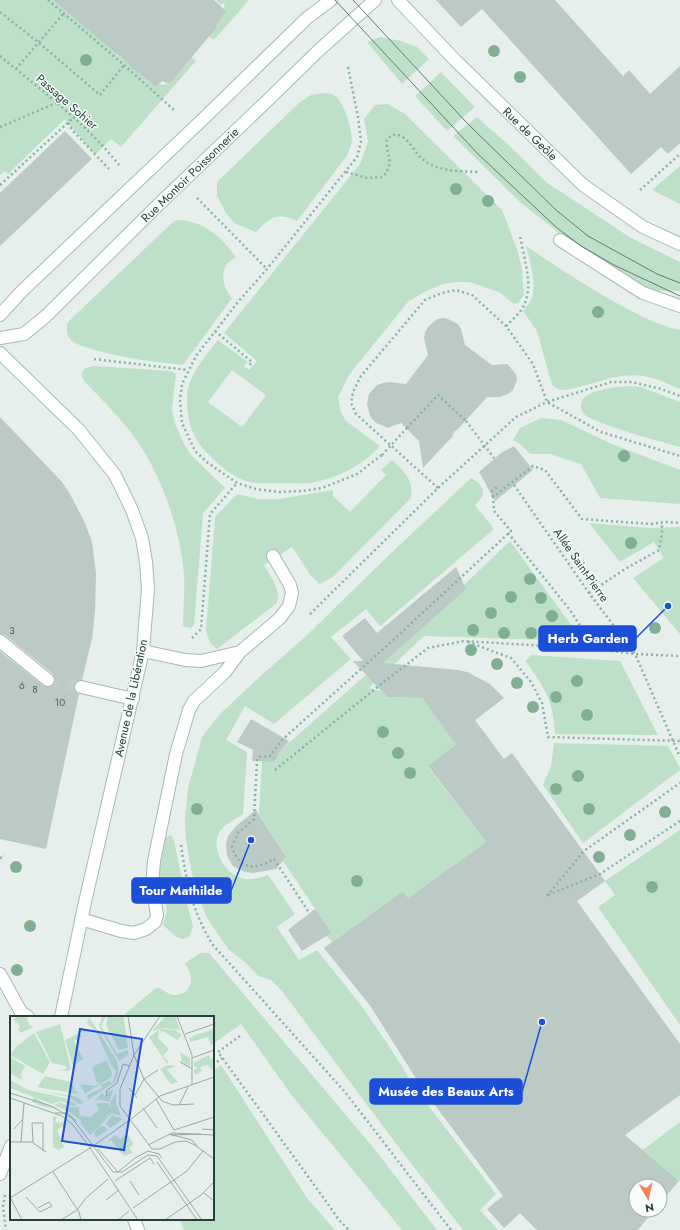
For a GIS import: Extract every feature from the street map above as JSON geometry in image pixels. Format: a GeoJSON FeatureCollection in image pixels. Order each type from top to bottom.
{"type":"FeatureCollection","features":[{"type":"Feature","properties":{"kind":"main road"},"geometry":{"type":"LineString","coordinates":[[0,315],[22,291],[308,18],[331,0]]}},
{"type":"Feature","properties":{"kind":"main road","name":"Rue Montoir Poissonnerie"},"geometry":{"type":"LineString","coordinates":[[0,338],[24,334],[46,316],[158,205],[318,51],[375,0]]}},
{"type":"Feature","properties":{"kind":"main road","name":"Rue de Geôle"},"geometry":{"type":"LineString","coordinates":[[398,0],[461,66],[583,185],[644,227],[680,244]]}},
{"type":"Feature","properties":{"kind":"main road"},"geometry":{"type":"LineString","coordinates":[[560,240],[643,293],[680,306]]}},
{"type":"Feature","properties":{"kind":"main road","name":"Avenue de la Libération"},"geometry":{"type":"LineString","coordinates":[[0,353],[79,430],[115,475],[124,491],[142,538],[146,562],[148,589],[144,651],[81,919],[60,1016]]}},
{"type":"Feature","properties":{"kind":"main road"},"geometry":{"type":"LineString","coordinates":[[81,919],[120,931],[134,933],[146,929],[155,922],[156,915],[152,885],[154,861],[176,754],[189,710],[194,701],[225,672],[240,652],[280,618],[289,606],[292,593],[290,585],[273,556]]}},
{"type":"Feature","properties":{"kind":"main road"},"geometry":{"type":"LineString","coordinates":[[0,641],[48,680]]}},
{"type":"Feature","properties":{"kind":"main road"},"geometry":{"type":"LineString","coordinates":[[144,651],[185,660],[201,661],[216,659],[240,652]]}},
{"type":"Feature","properties":{"kind":"main road"},"geometry":{"type":"LineString","coordinates":[[81,687],[133,699]]}},
{"type":"Feature","properties":{"kind":"main road"},"geometry":{"type":"LineString","coordinates":[[0,974],[21,1012],[27,1016]]}},
{"type":"Feature","properties":{"kind":"main road"},"geometry":{"type":"LineString","coordinates":[[0,1174],[10,1149]]}},
{"type":"Feature","properties":{"kind":"main road"},"geometry":{"type":"LineString","coordinates":[[134,1220],[138,1230]]}},
{"type":"Feature","properties":{"kind":"path"},"geometry":{"type":"LineString","coordinates":[[48,0],[174,110]]}},
{"type":"Feature","properties":{"kind":"path"},"geometry":{"type":"LineString","coordinates":[[0,12],[100,95],[124,65]]}},
{"type":"Feature","properties":{"kind":"path"},"geometry":{"type":"LineString","coordinates":[[16,69],[64,13]]}},
{"type":"Feature","properties":{"kind":"path","name":"Passage Sohier"},"geometry":{"type":"LineString","coordinates":[[0,56],[74,118],[104,146],[119,165]]}},
{"type":"Feature","properties":{"kind":"path"},"geometry":{"type":"LineString","coordinates":[[348,68],[362,142],[357,157],[267,269],[238,302],[196,356],[182,384],[180,400],[182,423],[195,451],[217,470],[237,483],[256,489],[279,492],[302,492],[322,488],[357,474],[382,455],[438,395],[466,421],[494,458]]}},
{"type":"Feature","properties":{"kind":"path"},"geometry":{"type":"LineString","coordinates":[[0,127],[56,103]]}},
{"type":"Feature","properties":{"kind":"path"},"geometry":{"type":"LineString","coordinates":[[0,185],[74,118]]}},
{"type":"Feature","properties":{"kind":"path"},"geometry":{"type":"LineString","coordinates":[[68,123],[72,131],[109,169]]}},
{"type":"Feature","properties":{"kind":"path"},"geometry":{"type":"LineString","coordinates":[[346,172],[367,178],[383,177],[391,164],[386,145],[387,139],[392,135],[398,135],[404,138],[422,158],[442,169],[479,172]]}},
{"type":"Feature","properties":{"kind":"path"},"geometry":{"type":"LineString","coordinates":[[79,145],[82,142]]}},
{"type":"Feature","properties":{"kind":"path"},"geometry":{"type":"LineString","coordinates":[[640,190],[680,154]]}},
{"type":"Feature","properties":{"kind":"path"},"geometry":{"type":"LineString","coordinates":[[195,196],[267,269]]}},
{"type":"Feature","properties":{"kind":"path"},"geometry":{"type":"LineString","coordinates":[[506,326],[523,308],[528,295],[526,269],[520,235]]}},
{"type":"Feature","properties":{"kind":"path"},"geometry":{"type":"LineString","coordinates":[[438,488],[356,414],[352,403],[353,392],[361,376],[425,300],[442,293],[456,290],[472,295],[506,326],[534,364],[547,402],[601,432],[680,456]]}},
{"type":"Feature","properties":{"kind":"path"},"geometry":{"type":"LineString","coordinates":[[215,331],[252,362],[248,367]]}},
{"type":"Feature","properties":{"kind":"path"},"geometry":{"type":"LineString","coordinates":[[94,359],[188,370]]}},
{"type":"Feature","properties":{"kind":"path"},"geometry":{"type":"LineString","coordinates":[[309,615],[438,488],[516,417],[547,402],[611,382],[632,382],[661,389],[680,396]]}},
{"type":"Feature","properties":{"kind":"path"},"geometry":{"type":"LineString","coordinates":[[493,497],[533,466],[545,470],[582,519],[644,524],[680,523]]}},
{"type":"Feature","properties":{"kind":"path"},"geometry":{"type":"LineString","coordinates":[[192,638],[201,629],[210,514],[237,483]]}},
{"type":"Feature","properties":{"kind":"path","name":"Allée Saint-Pierre"},"geometry":{"type":"LineString","coordinates":[[514,485],[589,593],[635,654],[680,757]]}},
{"type":"Feature","properties":{"kind":"path"},"geometry":{"type":"LineString","coordinates":[[498,486],[492,491],[494,511],[510,531],[508,533],[570,610],[596,649]]}},
{"type":"Feature","properties":{"kind":"path"},"geometry":{"type":"LineString","coordinates":[[589,593],[625,569],[659,550],[662,523]]}},
{"type":"Feature","properties":{"kind":"path"},"geometry":{"type":"LineString","coordinates":[[308,911],[274,859],[256,867],[245,865],[236,858],[232,847],[238,833],[254,819],[257,759],[259,757],[270,756],[283,739],[391,642],[508,533]]}},
{"type":"Feature","properties":{"kind":"path"},"geometry":{"type":"LineString","coordinates":[[464,641],[511,658],[531,682],[542,703],[548,737],[680,741]]}},
{"type":"Feature","properties":{"kind":"path"},"geometry":{"type":"LineString","coordinates":[[275,770],[428,648],[464,641],[680,656]]}},
{"type":"Feature","properties":{"kind":"path"},"geometry":{"type":"LineString","coordinates":[[680,783],[584,852],[547,896],[600,874],[680,821]]}},
{"type":"Feature","properties":{"kind":"path"},"geometry":{"type":"LineString","coordinates":[[180,838],[191,898],[213,945],[345,1092],[451,1230]]}},
{"type":"Feature","properties":{"kind":"path"},"geometry":{"type":"LineString","coordinates":[[0,858],[5,856]]}},
{"type":"Feature","properties":{"kind":"path"},"geometry":{"type":"LineString","coordinates":[[240,1036],[218,1052],[339,1220],[349,1230]]}},
{"type":"Feature","properties":{"kind":"path"},"geometry":{"type":"LineString","coordinates":[[214,1064],[222,1058]]}},
{"type":"Feature","properties":{"kind":"path"},"geometry":{"type":"LineString","coordinates":[[5,1195],[3,1206],[6,1230]]}},
{"type":"Feature","properties":{"kind":"green space"},"geometry":{"type":"Polygon","coordinates":[[[0,0],[53,0],[117,53],[116,55],[120,55],[135,68],[135,72],[138,70],[156,87],[159,84],[169,84],[182,61],[186,65],[191,57],[196,61],[121,147],[111,139],[95,155],[65,119],[8,174],[5,171],[0,175],[0,0]]]}},
{"type":"Feature","properties":{"kind":"green space"},"geometry":{"type":"Polygon","coordinates":[[[216,0],[249,0],[214,40],[209,37],[217,27],[216,26],[225,5],[223,3],[221,5],[216,0]]]}},
{"type":"Feature","properties":{"kind":"green space"},"geometry":{"type":"Polygon","coordinates":[[[380,37],[401,41],[417,47],[429,59],[402,84],[367,42],[380,37]]]}},
{"type":"Feature","properties":{"kind":"green space"},"geometry":{"type":"Polygon","coordinates":[[[441,72],[475,107],[447,131],[415,96],[441,72]]]}},
{"type":"Feature","properties":{"kind":"green space"},"geometry":{"type":"Polygon","coordinates":[[[329,93],[338,98],[344,108],[352,139],[351,146],[346,157],[297,221],[285,217],[275,218],[270,220],[256,232],[234,223],[226,213],[217,196],[217,182],[299,103],[311,95],[329,93]]]}},
{"type":"Feature","properties":{"kind":"green space"},"geometry":{"type":"Polygon","coordinates":[[[388,104],[405,114],[502,210],[517,249],[522,269],[524,295],[518,303],[514,304],[499,292],[469,282],[457,282],[443,284],[424,292],[408,302],[349,375],[338,397],[341,412],[346,421],[380,446],[357,465],[329,479],[309,483],[260,483],[243,480],[216,462],[198,442],[190,424],[187,404],[189,384],[200,364],[218,340],[248,362],[244,366],[249,370],[257,361],[224,333],[360,164],[368,142],[364,119],[375,105],[388,104]],[[232,370],[208,402],[242,427],[266,395],[232,370]]]}},
{"type":"Feature","properties":{"kind":"green space"},"geometry":{"type":"Polygon","coordinates":[[[477,117],[515,151],[546,182],[631,238],[680,262],[680,291],[652,291],[626,278],[569,241],[520,202],[453,136],[477,117]]]}},
{"type":"Feature","properties":{"kind":"green space"},"geometry":{"type":"Polygon","coordinates":[[[680,166],[680,204],[652,190],[680,166]]]}},
{"type":"Feature","properties":{"kind":"green space"},"geometry":{"type":"Polygon","coordinates":[[[182,220],[207,228],[213,232],[225,243],[236,257],[225,267],[223,276],[227,291],[232,298],[183,365],[117,355],[85,347],[72,341],[68,336],[67,324],[73,317],[174,221],[182,220]]]}},
{"type":"Feature","properties":{"kind":"green space"},"geometry":{"type":"Polygon","coordinates":[[[526,246],[573,277],[620,305],[657,323],[680,330],[680,389],[656,379],[637,375],[606,379],[564,390],[558,389],[552,385],[537,331],[523,311],[531,300],[533,294],[532,273],[526,246]]]}},
{"type":"Feature","properties":{"kind":"green space"},"geometry":{"type":"Polygon","coordinates":[[[93,366],[171,371],[176,374],[172,410],[175,424],[191,455],[225,488],[203,513],[194,625],[191,628],[183,625],[184,576],[182,558],[167,499],[150,462],[140,445],[119,417],[84,381],[81,374],[85,368],[93,366]]]}},
{"type":"Feature","properties":{"kind":"green space"},"geometry":{"type":"Polygon","coordinates":[[[628,386],[641,387],[680,402],[680,447],[614,428],[584,414],[581,404],[584,398],[588,395],[605,389],[628,386]]]}},
{"type":"Feature","properties":{"kind":"green space"},"geometry":{"type":"Polygon","coordinates":[[[541,418],[561,420],[612,444],[680,470],[680,504],[600,498],[581,464],[550,454],[530,454],[520,444],[513,440],[520,428],[541,418]]]}},
{"type":"Feature","properties":{"kind":"green space"},"geometry":{"type":"Polygon","coordinates":[[[392,460],[401,468],[410,481],[412,492],[411,498],[333,577],[320,584],[311,576],[292,547],[264,565],[278,593],[277,603],[217,649],[210,643],[206,631],[215,517],[237,494],[258,499],[279,499],[333,490],[333,496],[350,512],[386,475],[381,470],[392,460]]]}},
{"type":"Feature","properties":{"kind":"green space"},"geometry":{"type":"Polygon","coordinates":[[[471,478],[478,482],[483,490],[482,497],[475,505],[494,529],[380,626],[366,609],[331,637],[351,659],[274,724],[245,706],[226,740],[247,752],[243,814],[221,830],[217,839],[217,846],[218,853],[224,866],[235,875],[241,878],[251,879],[268,875],[295,914],[277,927],[299,960],[317,950],[360,1004],[418,1092],[496,1194],[480,1210],[498,1230],[463,1230],[403,1153],[282,991],[271,980],[258,976],[246,963],[228,949],[207,918],[198,896],[186,841],[185,816],[188,788],[202,737],[220,714],[306,636],[471,478]]]}},
{"type":"Feature","properties":{"kind":"green space"},"geometry":{"type":"Polygon","coordinates":[[[589,523],[650,528],[680,527],[680,634],[633,578],[664,558],[654,542],[620,562],[589,523]]]}},
{"type":"Feature","properties":{"kind":"green space"},"geometry":{"type":"Polygon","coordinates":[[[510,541],[583,641],[424,636],[369,688],[382,692],[387,697],[422,698],[456,745],[428,767],[486,842],[408,898],[403,891],[332,942],[324,933],[316,910],[283,861],[286,857],[259,814],[262,761],[275,762],[283,748],[410,636],[412,637],[465,589],[464,585],[510,541]]]}},
{"type":"Feature","properties":{"kind":"green space"},"geometry":{"type":"Polygon","coordinates":[[[531,655],[620,661],[658,735],[555,734],[553,713],[547,695],[538,678],[525,661],[531,655]]]}},
{"type":"Feature","properties":{"kind":"green space"},"geometry":{"type":"Polygon","coordinates":[[[554,743],[668,746],[680,770],[583,843],[543,785],[551,766],[554,743]]]}},
{"type":"Feature","properties":{"kind":"green space"},"geometry":{"type":"Polygon","coordinates":[[[680,830],[680,1025],[598,907],[615,895],[605,881],[680,830]]]}},
{"type":"Feature","properties":{"kind":"green space"},"geometry":{"type":"Polygon","coordinates":[[[171,835],[174,841],[193,927],[189,937],[183,939],[177,937],[163,924],[167,910],[159,876],[164,839],[171,835]]]}},
{"type":"Feature","properties":{"kind":"green space"},"geometry":{"type":"Polygon","coordinates":[[[200,953],[209,953],[372,1146],[437,1230],[402,1230],[293,1097],[241,1024],[214,1043],[214,1016],[124,1016],[156,988],[173,995],[184,993],[188,989],[191,979],[188,969],[184,964],[200,953]]]}},
{"type":"Feature","properties":{"kind":"green space"},"geometry":{"type":"Polygon","coordinates":[[[221,1065],[307,1198],[335,1230],[184,1230],[180,1220],[214,1220],[214,1070],[221,1065]]]}},
{"type":"Feature","properties":{"kind":"green space"},"geometry":{"type":"Polygon","coordinates":[[[680,1122],[679,1181],[645,1152],[615,1171],[680,1122]]]}},
{"type":"Feature","properties":{"kind":"building"},"geometry":{"type":"Polygon","coordinates":[[[53,0],[214,0],[226,11],[216,26],[217,27],[169,84],[162,81],[156,87],[137,71],[136,72],[121,56],[119,56],[53,0]]]}},
{"type":"Feature","properties":{"kind":"building"},"geometry":{"type":"Polygon","coordinates":[[[436,0],[555,0],[623,76],[629,70],[650,94],[680,66],[680,143],[668,154],[661,147],[631,174],[482,9],[461,27],[436,0]]]}},
{"type":"Feature","properties":{"kind":"building"},"geometry":{"type":"Polygon","coordinates":[[[65,131],[92,159],[0,246],[0,193],[65,131]]]}},
{"type":"Feature","properties":{"kind":"building"},"geometry":{"type":"Polygon","coordinates":[[[443,318],[458,324],[461,329],[465,345],[492,365],[507,364],[516,374],[517,380],[513,390],[508,394],[500,397],[487,397],[423,468],[419,441],[401,423],[388,428],[376,423],[371,418],[367,405],[369,394],[377,385],[390,382],[406,384],[428,355],[424,338],[425,332],[437,319],[443,318]]]}},
{"type":"Feature","properties":{"kind":"building"},"geometry":{"type":"Polygon","coordinates":[[[0,417],[62,482],[70,494],[85,523],[92,542],[96,573],[95,611],[92,639],[82,680],[76,682],[74,686],[76,692],[79,694],[46,849],[0,839],[0,651],[44,686],[51,687],[55,681],[53,674],[5,635],[0,634],[0,417]]]}},
{"type":"Feature","properties":{"kind":"building"},"geometry":{"type":"Polygon","coordinates":[[[514,446],[533,470],[495,501],[479,472],[501,453],[514,446]]]}},
{"type":"Feature","properties":{"kind":"building"},"geometry":{"type":"Polygon","coordinates":[[[456,567],[466,589],[383,663],[467,672],[490,684],[504,698],[475,720],[504,759],[512,753],[605,881],[577,901],[680,1044],[680,1095],[625,1135],[679,1181],[668,1194],[668,1178],[628,1178],[628,1218],[648,1218],[638,1230],[537,1230],[520,1213],[504,1228],[487,1209],[503,1196],[422,1088],[371,1007],[324,948],[403,891],[408,898],[486,842],[428,766],[456,745],[422,698],[387,697],[353,661],[363,661],[342,636],[365,618],[377,633],[456,567]]]}},
{"type":"Feature","properties":{"kind":"building"},"geometry":{"type":"Polygon","coordinates":[[[251,719],[289,741],[279,753],[275,762],[252,761],[253,750],[237,742],[251,719]]]}},
{"type":"Feature","properties":{"kind":"building"},"geometry":{"type":"Polygon","coordinates":[[[256,810],[286,857],[276,869],[253,873],[245,872],[233,866],[227,856],[226,844],[228,836],[236,826],[256,810]]]}},
{"type":"Feature","properties":{"kind":"building"},"geometry":{"type":"Polygon","coordinates":[[[315,909],[331,933],[302,951],[288,930],[315,909]]]}},
{"type":"Feature","properties":{"kind":"tunnel"},"geometry":{"type":"LineString","coordinates":[[48,680],[81,687]]}},
{"type":"Feature","properties":{"kind":"tram line"},"geometry":{"type":"LineString","coordinates":[[335,0],[478,154],[556,227],[581,246],[614,265],[680,296]]}},
{"type":"Feature","properties":{"kind":"tram line"},"geometry":{"type":"LineString","coordinates":[[353,0],[467,123],[556,210],[588,236],[657,274],[680,283]]}},
{"type":"Feature","properties":{"kind":"place","name":"Herb Garden"},"geometry":{"type":"Point","coordinates":[668,606]}},
{"type":"Feature","properties":{"kind":"place","name":"Tour Mathilde"},"geometry":{"type":"Point","coordinates":[251,840]}},
{"type":"Feature","properties":{"kind":"place","name":"Musée des Beaux Arts"},"geometry":{"type":"Point","coordinates":[542,1022]}}]}
